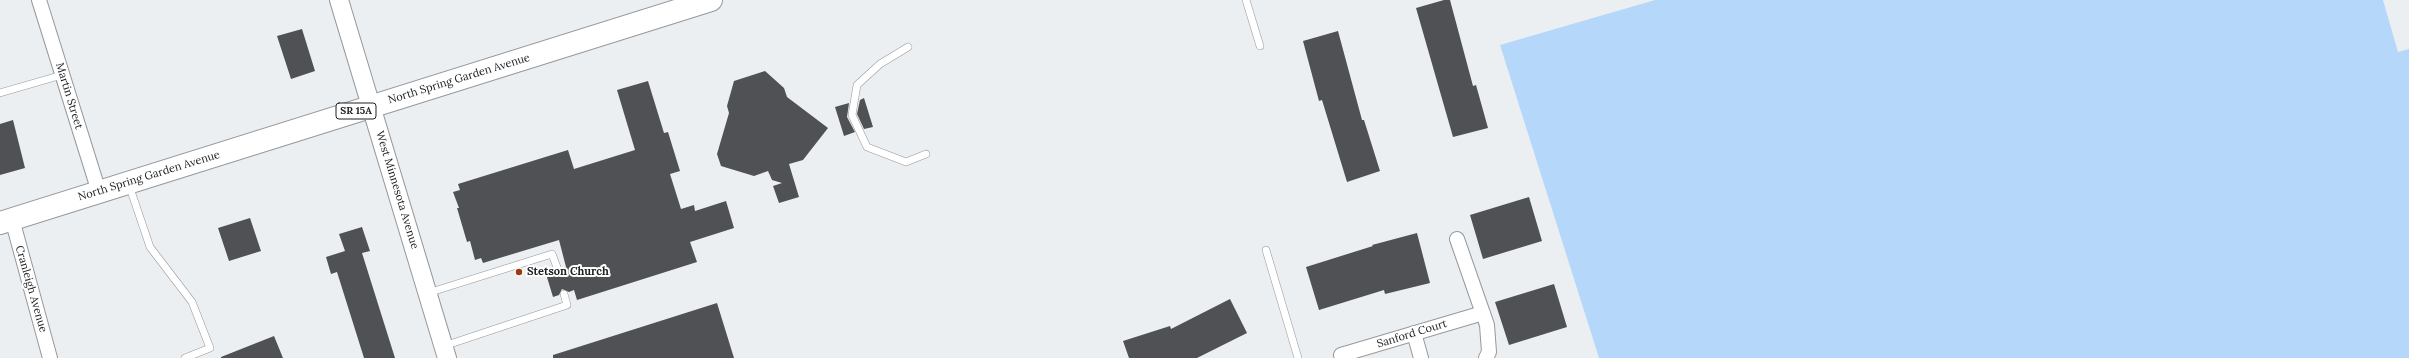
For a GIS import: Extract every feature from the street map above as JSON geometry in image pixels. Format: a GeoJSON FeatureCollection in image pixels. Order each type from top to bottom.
{"type":"FeatureCollection","features":[{"type":"Feature","properties":{"kind":"highway","name":"North Spring Garden Avenue"},"geometry":{"type":"LineString","coordinates":[[6,221],[711,0]]}},
{"type":"Feature","properties":{"kind":"street","name":"Martin Street"},"geometry":{"type":"LineString","coordinates":[[39,0],[99,192]]}},
{"type":"Feature","properties":{"kind":"street","name":"West Minnesota Avenue"},"geometry":{"type":"LineString","coordinates":[[339,0],[446,352]]}},
{"type":"Feature","properties":{"kind":"street","name":"Cranleigh Avenue"},"geometry":{"type":"LineString","coordinates":[[6,221],[50,358]]}},
{"type":"Feature","properties":{"kind":"street"},"geometry":{"type":"LineString","coordinates":[[1457,239],[1487,325],[1489,352],[1486,358]]}},
{"type":"Feature","properties":{"kind":"street","name":"Sanford Court"},"geometry":{"type":"LineString","coordinates":[[1341,355],[1483,312]]}},
{"type":"Feature","properties":{"kind":"street"},"geometry":{"type":"LineString","coordinates":[[1414,333],[1420,358]]}},
{"type":"Feature","properties":{"kind":"lane"},"geometry":{"type":"LineString","coordinates":[[1246,0],[1260,46]]}},
{"type":"Feature","properties":{"kind":"lane"},"geometry":{"type":"LineString","coordinates":[[908,47],[880,64],[857,85],[852,115],[867,147],[906,162],[926,154]]}},
{"type":"Feature","properties":{"kind":"lane"},"geometry":{"type":"LineString","coordinates":[[0,93],[62,75]]}},
{"type":"Feature","properties":{"kind":"lane"},"geometry":{"type":"LineString","coordinates":[[128,183],[150,247],[192,302],[210,348],[185,358]]}},
{"type":"Feature","properties":{"kind":"lane"},"geometry":{"type":"LineString","coordinates":[[1266,250],[1298,358]]}},
{"type":"Feature","properties":{"kind":"lane"},"geometry":{"type":"LineString","coordinates":[[428,293],[552,254],[558,270]]}},
{"type":"Feature","properties":{"kind":"lane"},"geometry":{"type":"LineString","coordinates":[[446,352],[567,305],[564,294]]}},
{"type":"Feature","properties":{"kind":"shaded area"},"geometry":{"type":"Polygon","coordinates":[[[1655,0],[2383,0],[2398,52],[2409,49],[2409,358],[1599,358],[1500,45],[1655,0]]]}},
{"type":"Feature","properties":{"kind":"building"},"geometry":{"type":"Polygon","coordinates":[[[1444,0],[1450,0],[1473,86],[1476,85],[1488,128],[1453,137],[1416,8],[1444,0]]]}},
{"type":"Feature","properties":{"kind":"building"},"geometry":{"type":"Polygon","coordinates":[[[302,29],[315,71],[291,79],[277,36],[302,29]]]}},
{"type":"Feature","properties":{"kind":"building"},"geometry":{"type":"Polygon","coordinates":[[[1338,31],[1362,120],[1364,120],[1380,171],[1347,182],[1322,100],[1319,101],[1303,41],[1338,31]]]}},
{"type":"Feature","properties":{"kind":"building"},"geometry":{"type":"Polygon","coordinates":[[[765,71],[784,88],[787,97],[828,128],[803,160],[789,164],[799,197],[779,203],[773,186],[782,183],[772,180],[768,171],[754,176],[721,166],[717,154],[729,113],[727,106],[734,81],[765,71]]]}},
{"type":"Feature","properties":{"kind":"building"},"geometry":{"type":"Polygon","coordinates":[[[648,81],[664,133],[668,132],[680,171],[670,174],[681,209],[694,205],[695,211],[726,201],[734,228],[690,242],[697,262],[577,300],[574,290],[569,292],[562,289],[559,295],[553,297],[546,274],[553,272],[559,275],[566,267],[559,240],[483,263],[481,258],[475,260],[470,241],[467,242],[457,208],[459,208],[453,192],[460,190],[458,184],[568,150],[574,169],[635,150],[617,90],[648,81]]]}},
{"type":"Feature","properties":{"kind":"building"},"geometry":{"type":"Polygon","coordinates":[[[864,98],[873,127],[864,129],[857,114],[860,100],[864,98]]]}},
{"type":"Feature","properties":{"kind":"building"},"geometry":{"type":"Polygon","coordinates":[[[849,103],[847,117],[855,132],[844,136],[835,107],[849,103]]]}},
{"type":"Feature","properties":{"kind":"building"},"geometry":{"type":"Polygon","coordinates":[[[13,120],[25,168],[0,175],[0,124],[13,120]]]}},
{"type":"Feature","properties":{"kind":"building"},"geometry":{"type":"Polygon","coordinates":[[[1529,197],[1542,241],[1483,259],[1470,215],[1529,197]]]}},
{"type":"Feature","properties":{"kind":"building"},"geometry":{"type":"Polygon","coordinates":[[[250,218],[261,251],[229,261],[218,228],[250,218]]]}},
{"type":"Feature","properties":{"kind":"building"},"geometry":{"type":"Polygon","coordinates":[[[362,227],[370,251],[362,253],[395,358],[364,358],[337,272],[331,274],[326,257],[345,251],[339,234],[362,227]]]}},
{"type":"Feature","properties":{"kind":"building"},"geometry":{"type":"Polygon","coordinates":[[[1417,233],[1430,283],[1385,294],[1384,290],[1319,310],[1306,267],[1373,246],[1372,245],[1417,233]]]}},
{"type":"Feature","properties":{"kind":"building"},"geometry":{"type":"Polygon","coordinates":[[[1554,284],[1567,327],[1509,345],[1495,302],[1554,284]]]}},
{"type":"Feature","properties":{"kind":"building"},"geometry":{"type":"Polygon","coordinates":[[[1230,299],[1247,333],[1197,358],[1129,358],[1123,341],[1170,326],[1171,329],[1230,299]]]}},
{"type":"Feature","properties":{"kind":"building"},"geometry":{"type":"Polygon","coordinates":[[[717,303],[734,358],[553,358],[553,355],[717,303]]]}},
{"type":"Feature","properties":{"kind":"building"},"geometry":{"type":"Polygon","coordinates":[[[274,336],[283,358],[221,358],[221,357],[274,336]]]}},
{"type":"Feature","properties":{"kind":"place","name":"Stetson Church"},"geometry":{"type":"Point","coordinates":[519,272]}}]}
